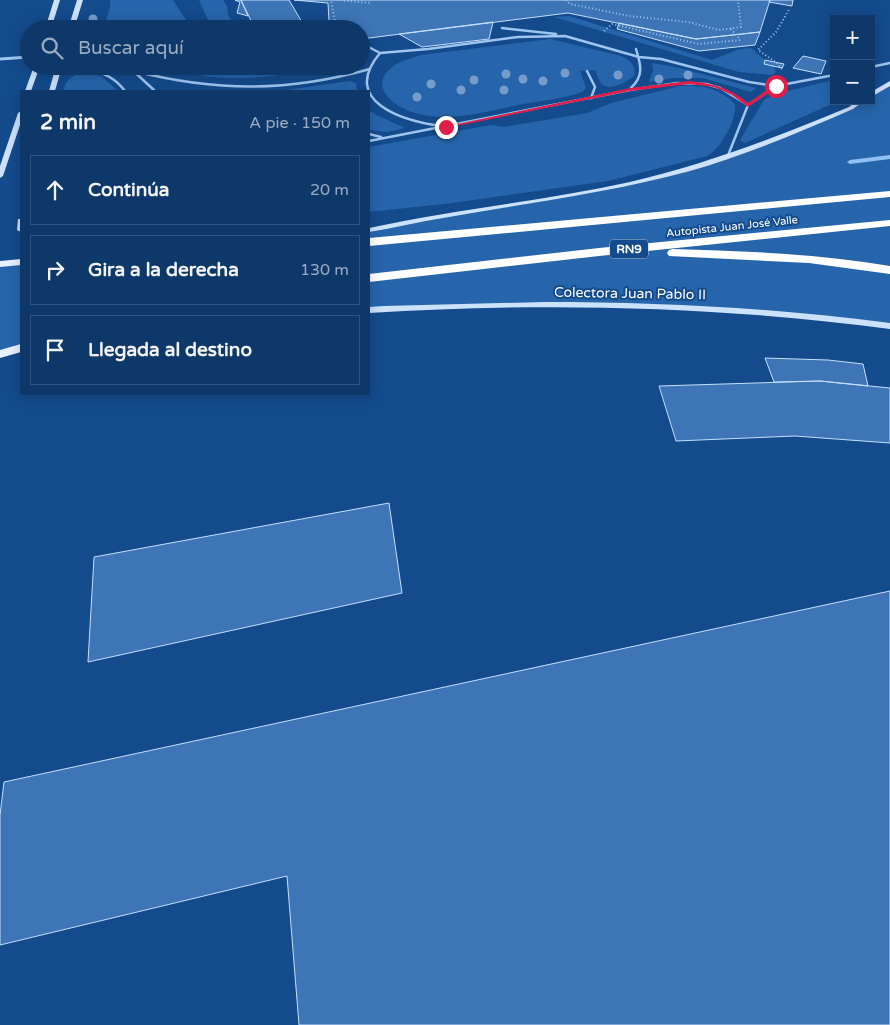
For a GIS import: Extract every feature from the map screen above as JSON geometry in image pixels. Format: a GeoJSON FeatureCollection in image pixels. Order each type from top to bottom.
{"type":"FeatureCollection","features":[{"type":"Feature","properties":{"kind":"highway"},"geometry":{"type":"LineString","coordinates":[[824,199],[890,189]]}},
{"type":"Feature","properties":{"kind":"highway","name":"Autopista Juan José Valle"},"geometry":{"type":"LineString","coordinates":[[370,242],[890,194]]}},
{"type":"Feature","properties":{"kind":"highway","name":"Autopista Juan José Valle"},"geometry":{"type":"LineString","coordinates":[[370,278],[599,252],[890,223]]}},
{"type":"Feature","properties":{"kind":"highway"},"geometry":{"type":"LineString","coordinates":[[599,252],[741,254],[858,264],[890,270]]}},
{"type":"Feature","properties":{"kind":"main road"},"geometry":{"type":"LineString","coordinates":[[51,20],[57,0]]}},
{"type":"Feature","properties":{"kind":"main road"},"geometry":{"type":"LineString","coordinates":[[74,20],[80,0]]}},
{"type":"Feature","properties":{"kind":"main road"},"geometry":{"type":"LineString","coordinates":[[28,90],[34,75]]}},
{"type":"Feature","properties":{"kind":"main road"},"geometry":{"type":"LineString","coordinates":[[52,90],[57,75]]}},
{"type":"Feature","properties":{"kind":"main road"},"geometry":{"type":"LineString","coordinates":[[875,92],[890,83]]}},
{"type":"Feature","properties":{"kind":"main road"},"geometry":{"type":"LineString","coordinates":[[370,230],[422,218],[597,190],[666,176],[767,144],[855,105]]}},
{"type":"Feature","properties":{"kind":"main road"},"geometry":{"type":"LineString","coordinates":[[0,176],[20,116]]}},
{"type":"Feature","properties":{"kind":"main road"},"geometry":{"type":"LineString","coordinates":[[0,264],[20,262]]}},
{"type":"Feature","properties":{"kind":"main road","name":"Colectora Juan Pablo II"},"geometry":{"type":"LineString","coordinates":[[370,310],[569,304],[702,308],[839,318],[890,326]]}},
{"type":"Feature","properties":{"kind":"main road"},"geometry":{"type":"LineString","coordinates":[[0,354],[20,349]]}},
{"type":"Feature","properties":{"kind":"street"},"geometry":{"type":"LineString","coordinates":[[0,59],[20,58]]}},
{"type":"Feature","properties":{"kind":"lane"},"geometry":{"type":"LineString","coordinates":[[502,28],[543,31],[639,57],[661,60],[749,82],[776,86],[830,76]]}},
{"type":"Feature","properties":{"kind":"lane"},"geometry":{"type":"LineString","coordinates":[[370,48],[380,53],[428,49],[518,37],[565,36]]}},
{"type":"Feature","properties":{"kind":"lane"},"geometry":{"type":"LineString","coordinates":[[630,90],[639,82],[643,72],[636,50]]}},
{"type":"Feature","properties":{"kind":"lane"},"geometry":{"type":"LineString","coordinates":[[370,69],[380,53]]}},
{"type":"Feature","properties":{"kind":"lane"},"geometry":{"type":"LineString","coordinates":[[875,66],[890,63]]}},
{"type":"Feature","properties":{"kind":"lane"},"geometry":{"type":"LineString","coordinates":[[587,71],[595,87],[591,98]]}},
{"type":"Feature","properties":{"kind":"lane"},"geometry":{"type":"LineString","coordinates":[[107,75],[124,90]]}},
{"type":"Feature","properties":{"kind":"lane"},"geometry":{"type":"LineString","coordinates":[[137,75],[154,90]]}},
{"type":"Feature","properties":{"kind":"lane"},"geometry":{"type":"LineString","coordinates":[[146,75],[181,84],[209,88],[252,89],[289,86],[352,75]]}},
{"type":"Feature","properties":{"kind":"lane"},"geometry":{"type":"LineString","coordinates":[[368,75],[367,81],[370,90]]}},
{"type":"Feature","properties":{"kind":"lane"},"geometry":{"type":"LineString","coordinates":[[370,141],[630,90],[689,82],[715,86],[734,94],[748,105]]}},
{"type":"Feature","properties":{"kind":"lane"},"geometry":{"type":"LineString","coordinates":[[727,158],[748,105],[776,86]]}},
{"type":"Feature","properties":{"kind":"lane"},"geometry":{"type":"LineString","coordinates":[[370,92],[380,106],[397,116],[417,123],[446,127]]}},
{"type":"Feature","properties":{"kind":"lane"},"geometry":{"type":"LineString","coordinates":[[370,134],[384,138]]}},
{"type":"Feature","properties":{"kind":"path"},"geometry":{"type":"LineString","coordinates":[[331,0],[335,20]]}},
{"type":"Feature","properties":{"kind":"path"},"geometry":{"type":"LineString","coordinates":[[338,0],[371,4]]}},
{"type":"Feature","properties":{"kind":"path"},"geometry":{"type":"LineString","coordinates":[[566,0],[570,4],[629,16],[671,19],[719,30],[741,27],[738,0]]}},
{"type":"Feature","properties":{"kind":"path"},"geometry":{"type":"LineString","coordinates":[[776,86],[782,69],[777,63],[758,50],[776,32],[790,8]]}},
{"type":"Feature","properties":{"kind":"path"},"geometry":{"type":"LineString","coordinates":[[612,24],[699,44],[741,40],[731,29]]}},
{"type":"Feature","properties":{"kind":"shaded area"},"geometry":{"type":"Polygon","coordinates":[[[110,0],[173,0],[186,20],[106,20],[110,0]]]}},
{"type":"Feature","properties":{"kind":"shaded area"},"geometry":{"type":"Polygon","coordinates":[[[199,0],[223,0],[232,20],[208,20],[199,0]]]}},
{"type":"Feature","properties":{"kind":"shaded area"},"geometry":{"type":"Polygon","coordinates":[[[569,16],[712,60],[740,49],[751,48],[765,60],[764,64],[774,66],[776,72],[772,75],[739,72],[554,17],[569,16]]]}},
{"type":"Feature","properties":{"kind":"shaded area"},"geometry":{"type":"Polygon","coordinates":[[[550,39],[621,56],[633,66],[634,76],[619,85],[606,87],[600,82],[595,70],[580,71],[586,88],[582,92],[559,98],[447,117],[423,115],[406,110],[390,99],[382,85],[384,77],[393,66],[421,55],[550,39]]]}},
{"type":"Feature","properties":{"kind":"shaded area"},"geometry":{"type":"Polygon","coordinates":[[[652,63],[756,88],[751,92],[703,78],[673,78],[649,82],[653,71],[652,63]]]}},
{"type":"Feature","properties":{"kind":"shaded area"},"geometry":{"type":"Polygon","coordinates":[[[76,75],[101,76],[117,90],[63,90],[66,83],[76,75]]]}},
{"type":"Feature","properties":{"kind":"shaded area"},"geometry":{"type":"Polygon","coordinates":[[[201,75],[278,75],[244,78],[201,75]]]}},
{"type":"Feature","properties":{"kind":"shaded area"},"geometry":{"type":"Polygon","coordinates":[[[350,81],[356,83],[357,90],[286,90],[350,81]]]}},
{"type":"Feature","properties":{"kind":"shaded area"},"geometry":{"type":"Polygon","coordinates":[[[830,81],[830,105],[745,143],[740,140],[764,100],[775,94],[830,81]]]}},
{"type":"Feature","properties":{"kind":"shaded area"},"geometry":{"type":"Polygon","coordinates":[[[890,83],[890,326],[740,310],[569,305],[370,310],[370,230],[422,218],[597,190],[727,158],[855,105],[875,105],[875,92],[890,83]]]}},
{"type":"Feature","properties":{"kind":"shaded area"},"geometry":{"type":"Polygon","coordinates":[[[680,86],[696,86],[723,94],[735,104],[735,110],[731,125],[723,140],[707,156],[608,181],[452,203],[370,212],[370,147],[491,125],[504,127],[587,113],[611,103],[680,86]]]}},
{"type":"Feature","properties":{"kind":"shaded area"},"geometry":{"type":"Polygon","coordinates":[[[370,111],[405,128],[387,132],[370,130],[370,111]]]}},
{"type":"Feature","properties":{"kind":"shaded area"},"geometry":{"type":"Polygon","coordinates":[[[20,262],[20,349],[0,354],[0,264],[20,262]]]}},
{"type":"Feature","properties":{"kind":"building"},"geometry":{"type":"Polygon","coordinates":[[[235,0],[241,0],[248,16],[237,13],[240,2],[235,0]]]}},
{"type":"Feature","properties":{"kind":"building"},"geometry":{"type":"Polygon","coordinates":[[[241,0],[289,0],[301,20],[251,20],[241,0]]]}},
{"type":"Feature","properties":{"kind":"building"},"geometry":{"type":"Polygon","coordinates":[[[294,0],[770,0],[760,32],[696,39],[568,13],[370,38],[370,20],[329,20],[328,3],[294,0]]]}},
{"type":"Feature","properties":{"kind":"building"},"geometry":{"type":"Polygon","coordinates":[[[770,0],[793,0],[792,6],[769,2],[770,0]]]}},
{"type":"Feature","properties":{"kind":"building"},"geometry":{"type":"Polygon","coordinates":[[[493,22],[489,39],[422,47],[399,34],[493,22]]]}},
{"type":"Feature","properties":{"kind":"building"},"geometry":{"type":"Polygon","coordinates":[[[619,23],[696,39],[760,32],[755,45],[699,51],[617,29],[619,23]]]}},
{"type":"Feature","properties":{"kind":"building"},"geometry":{"type":"Polygon","coordinates":[[[803,56],[826,61],[821,74],[793,68],[803,56]]]}},
{"type":"Feature","properties":{"kind":"building"},"geometry":{"type":"Polygon","coordinates":[[[765,60],[784,64],[782,68],[764,64],[765,60]]]}},
{"type":"Feature","properties":{"kind":"building"},"geometry":{"type":"Polygon","coordinates":[[[765,358],[828,360],[863,364],[868,386],[820,381],[774,382],[765,358]]]}},
{"type":"Feature","properties":{"kind":"building"},"geometry":{"type":"Polygon","coordinates":[[[820,381],[890,388],[890,443],[795,436],[676,441],[659,386],[820,381]]]}},
{"type":"Feature","properties":{"kind":"building"},"geometry":{"type":"Polygon","coordinates":[[[389,503],[402,593],[88,662],[94,557],[389,503]]]}},
{"type":"Feature","properties":{"kind":"building"},"geometry":{"type":"Polygon","coordinates":[[[890,591],[890,1025],[299,1025],[287,876],[0,945],[0,815],[4,782],[890,591]]]}},
{"type":"Feature","properties":{"kind":"waterway"},"geometry":{"type":"LineString","coordinates":[[850,162],[890,157]]}},
{"type":"Feature","properties":{"kind":"route"},"geometry":{"type":"LineString","coordinates":[[446,127],[630,90],[689,82],[715,86],[734,94],[748,105],[776,86]]}}]}
